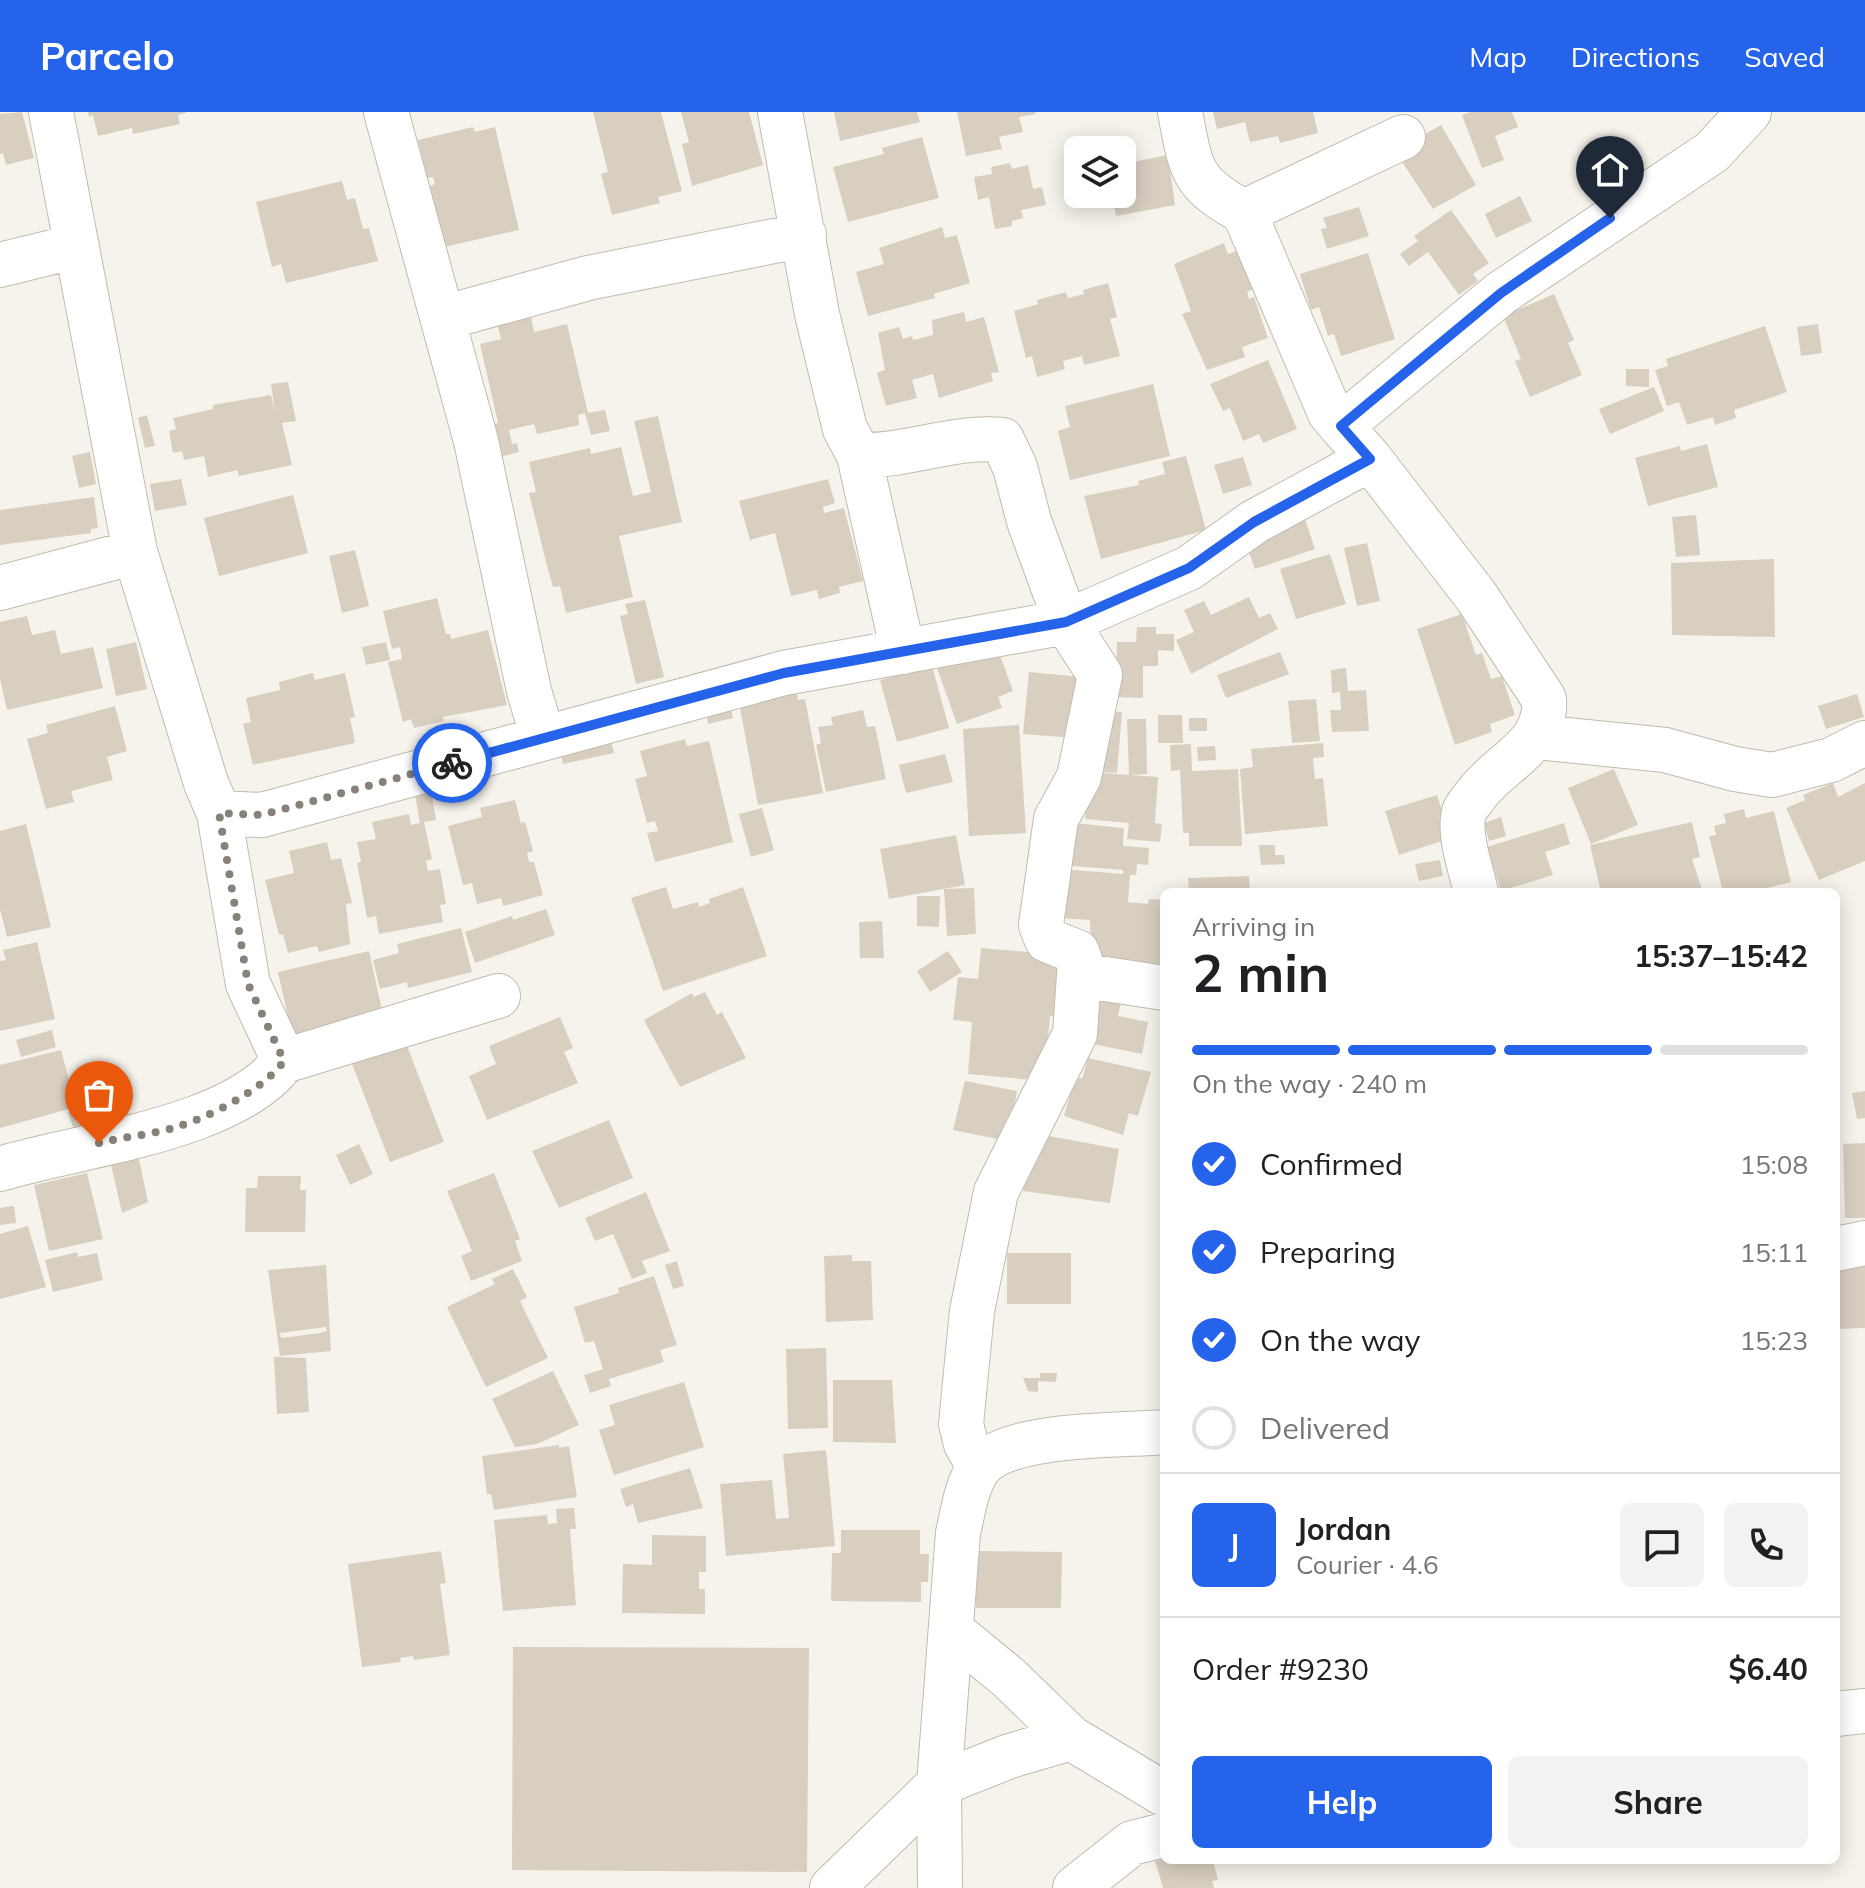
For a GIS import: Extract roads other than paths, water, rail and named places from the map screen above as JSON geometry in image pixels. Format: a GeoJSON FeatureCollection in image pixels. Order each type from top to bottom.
{"type":"FeatureCollection","features":[{"type":"Feature","properties":{"kind":"street"},"geometry":{"type":"LineString","coordinates":[[51,112],[135,552],[203,772],[219,813],[248,984],[284,1061]]}},
{"type":"Feature","properties":{"kind":"street"},"geometry":{"type":"LineString","coordinates":[[386,112],[476,441],[529,691],[543,738]]}},
{"type":"Feature","properties":{"kind":"street"},"geometry":{"type":"LineString","coordinates":[[780,112],[817,314],[845,429],[859,455],[903,652]]}},
{"type":"Feature","properties":{"kind":"street"},"geometry":{"type":"LineString","coordinates":[[1180,112],[1191,170],[1214,196],[1244,212],[1330,413],[1370,459],[1476,596],[1544,699],[1545,718],[1537,737],[1483,785],[1464,810],[1464,832],[1475,888]]}},
{"type":"Feature","properties":{"kind":"street"},"geometry":{"type":"LineString","coordinates":[[1341,426],[1501,293],[1712,152],[1749,112]]}},
{"type":"Feature","properties":{"kind":"street"},"geometry":{"type":"LineString","coordinates":[[1244,212],[1403,137]]}},
{"type":"Feature","properties":{"kind":"street"},"geometry":{"type":"LineString","coordinates":[[443,318],[588,278],[804,235]]}},
{"type":"Feature","properties":{"kind":"street"},"geometry":{"type":"LineString","coordinates":[[0,265],[77,246]]}},
{"type":"Feature","properties":{"kind":"street"},"geometry":{"type":"LineString","coordinates":[[859,455],[882,456],[973,437],[1002,440],[1015,467],[1029,521],[1066,622],[1100,675],[1079,777],[1056,819],[1041,925],[1047,940],[1077,952],[1079,975],[1075,1034],[996,1192],[972,1311],[961,1424],[966,1444],[979,1466]]}},
{"type":"Feature","properties":{"kind":"street"},"geometry":{"type":"LineString","coordinates":[[219,813],[262,815],[784,673],[1066,622],[1189,568],[1254,522],[1370,459]]}},
{"type":"Feature","properties":{"kind":"street"},"geometry":{"type":"LineString","coordinates":[[0,588],[135,552]]}},
{"type":"Feature","properties":{"kind":"street"},"geometry":{"type":"LineString","coordinates":[[1537,737],[1665,750],[1735,769],[1772,775],[1831,760],[1865,743]]}},
{"type":"Feature","properties":{"kind":"street"},"geometry":{"type":"LineString","coordinates":[[1079,975],[1160,987]]}},
{"type":"Feature","properties":{"kind":"street"},"geometry":{"type":"LineString","coordinates":[[0,1169],[124,1137],[174,1128],[239,1098],[273,1076],[284,1061],[498,996]]}},
{"type":"Feature","properties":{"kind":"street"},"geometry":{"type":"LineString","coordinates":[[1840,1248],[1865,1243]]}},
{"type":"Feature","properties":{"kind":"street"},"geometry":{"type":"LineString","coordinates":[[940,1888],[939,1784],[958,1533],[966,1498],[979,1466],[1007,1447],[1160,1432]]}},
{"type":"Feature","properties":{"kind":"street"},"geometry":{"type":"LineString","coordinates":[[952,1631],[1009,1678],[1071,1738],[1160,1792]]}},
{"type":"Feature","properties":{"kind":"street"},"geometry":{"type":"LineString","coordinates":[[1840,1714],[1865,1711]]}},
{"type":"Feature","properties":{"kind":"street"},"geometry":{"type":"LineString","coordinates":[[832,1888],[939,1784],[1010,1756],[1071,1738]]}},
{"type":"Feature","properties":{"kind":"street"},"geometry":{"type":"LineString","coordinates":[[1075,1888],[1132,1843],[1160,1836]]}}]}
